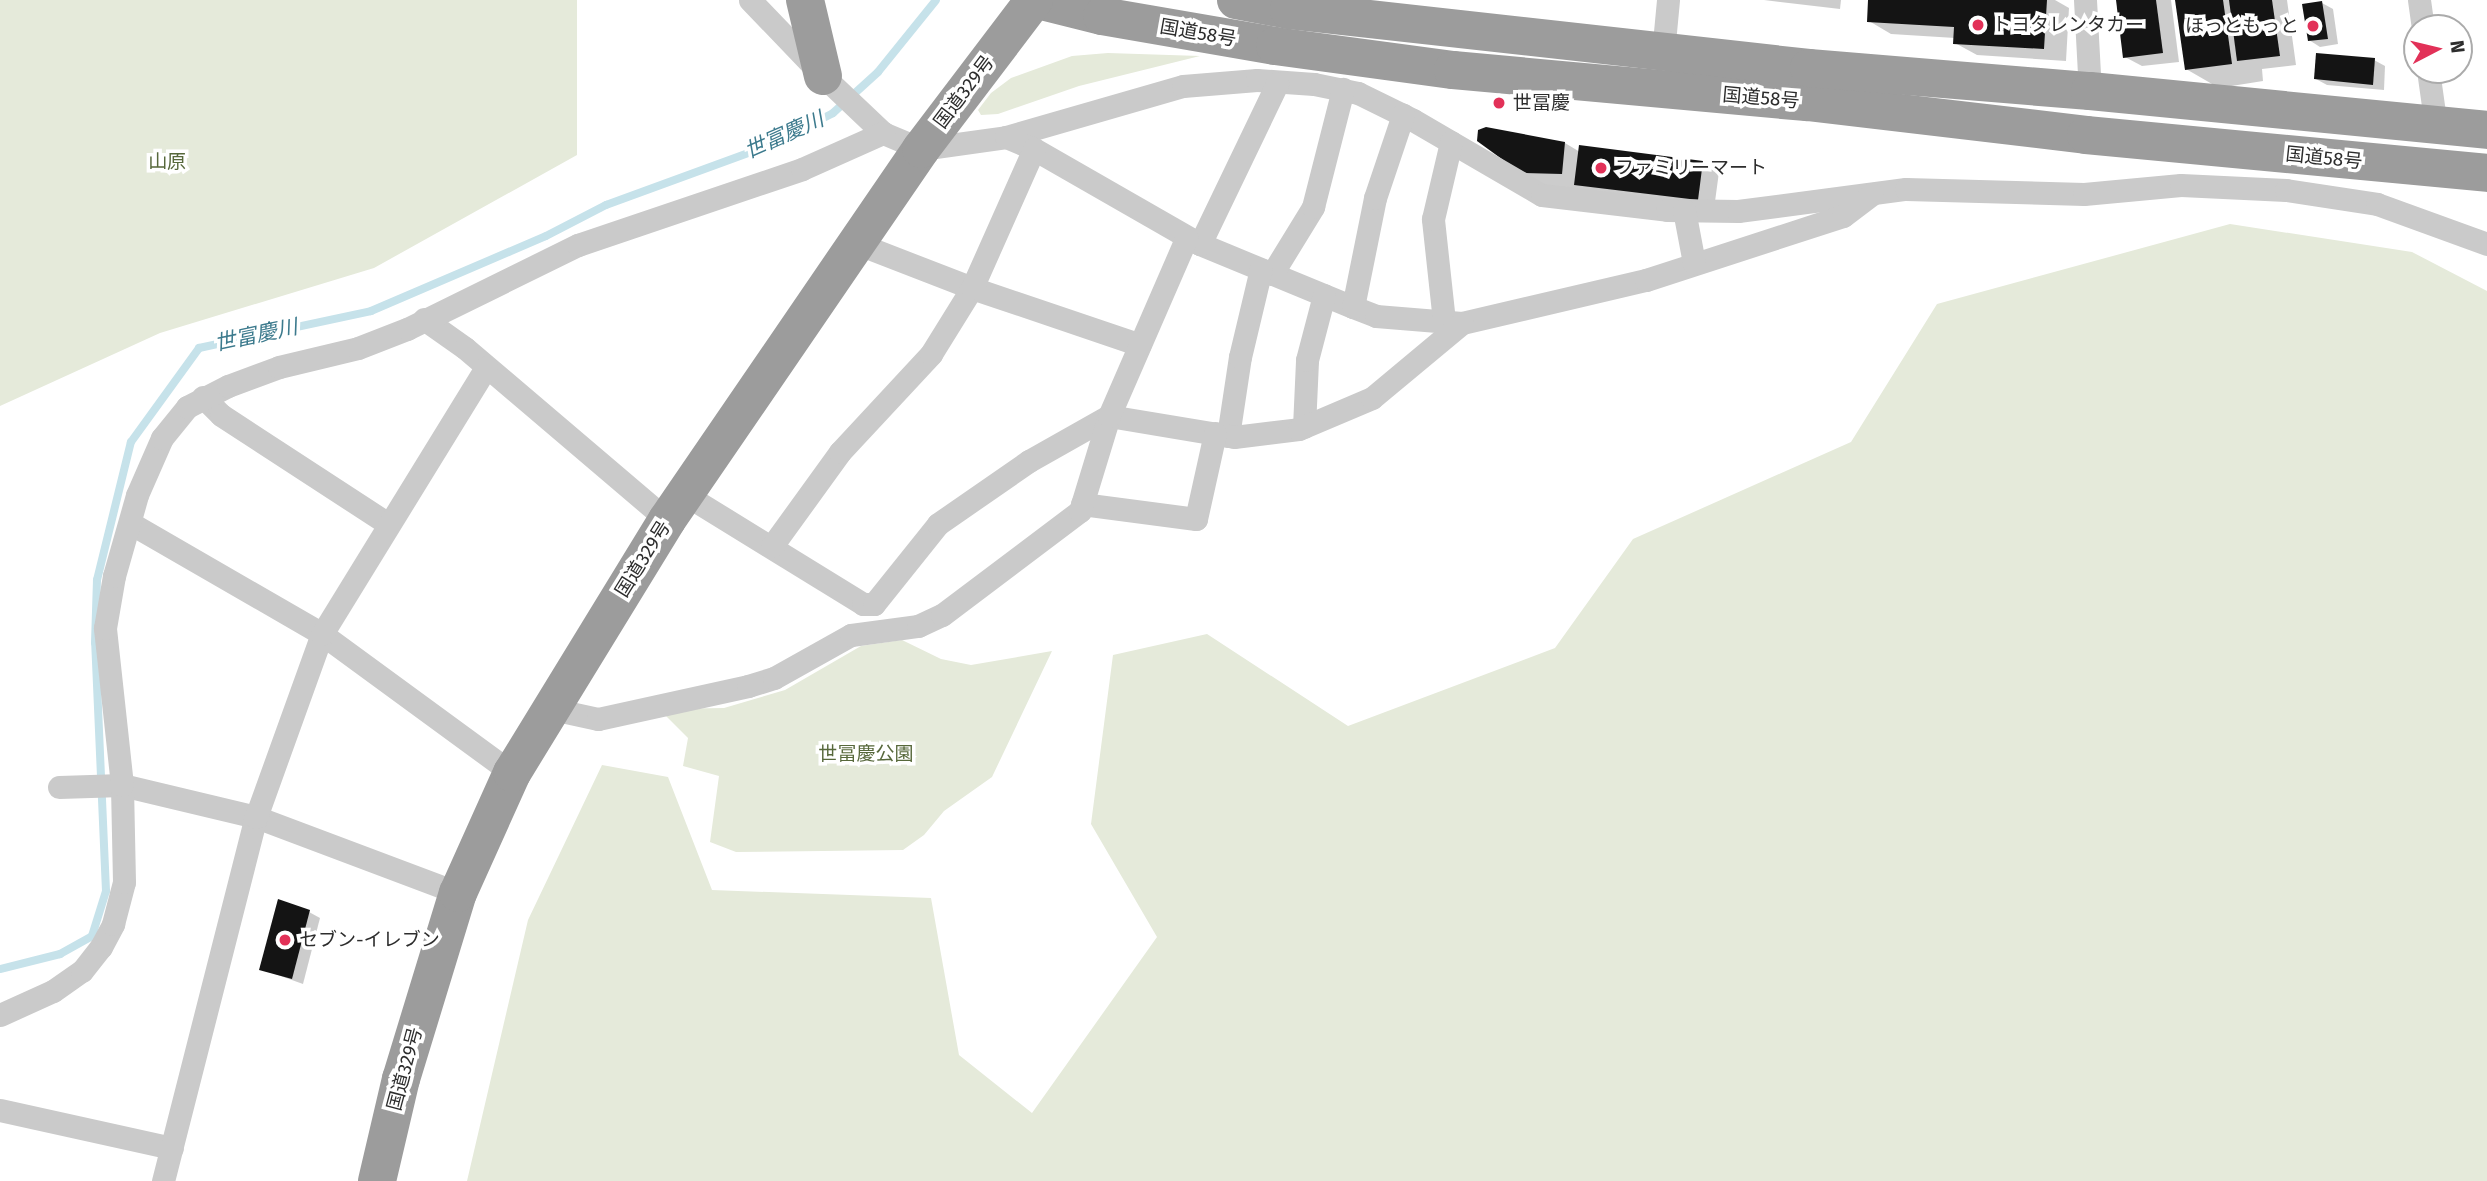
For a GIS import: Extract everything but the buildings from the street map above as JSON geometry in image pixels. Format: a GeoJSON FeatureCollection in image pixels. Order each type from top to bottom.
{"type":"FeatureCollection","features":[{"type":"Feature","properties":{"kind":"highway"},"geometry":{"type":"LineString","coordinates":[[804,0],[823,76]]}},
{"type":"Feature","properties":{"kind":"highway","name":"国道329号"},"geometry":{"type":"LineString","coordinates":[[377,1181],[401,1079],[458,894],[512,773],[677,507],[921,149],[1036,0]]}},
{"type":"Feature","properties":{"kind":"highway","name":"国道58号"},"geometry":{"type":"LineString","coordinates":[[1036,0],[1102,16],[1275,46],[1453,70],[1807,102],[2086,135],[2487,173]]}},
{"type":"Feature","properties":{"kind":"highway","name":"国道58号"},"geometry":{"type":"LineString","coordinates":[[1236,0],[1289,10],[1663,53],[2487,130]]}},
{"type":"Feature","properties":{"kind":"street"},"geometry":{"type":"LineString","coordinates":[[751,0],[823,76],[883,133],[921,149],[1006,136],[1183,86],[1257,80],[1277,84],[1314,83],[1358,93],[1403,115],[1542,195],[1684,210],[1738,211],[1906,189],[2084,194],[2181,185],[2286,190],[2376,204],[2487,244]]}},
{"type":"Feature","properties":{"kind":"street"},"geometry":{"type":"LineString","coordinates":[[1663,53],[1668,0]]}},
{"type":"Feature","properties":{"kind":"street"},"geometry":{"type":"LineString","coordinates":[[2085,0],[2090,91]]}},
{"type":"Feature","properties":{"kind":"street"},"geometry":{"type":"LineString","coordinates":[[552,709],[598,719],[748,686],[774,678],[850,635],[918,625],[942,615],[1080,512],[1109,416],[1140,345],[1277,84]]}},
{"type":"Feature","properties":{"kind":"street"},"geometry":{"type":"LineString","coordinates":[[2430,84],[2436,127]]}},
{"type":"Feature","properties":{"kind":"street"},"geometry":{"type":"LineString","coordinates":[[1082,504],[1196,519],[1266,271],[1313,207],[1343,89]]}},
{"type":"Feature","properties":{"kind":"street"},"geometry":{"type":"LineString","coordinates":[[1353,307],[1375,198],[1403,115]]}},
{"type":"Feature","properties":{"kind":"street"},"geometry":{"type":"LineString","coordinates":[[0,1015],[53,991],[82,971],[101,947],[113,924],[124,882],[122,785],[108,681],[105,628],[114,576],[148,465],[162,438],[187,407],[203,397],[279,367],[358,348],[407,329],[578,246],[802,169],[883,133]]}},
{"type":"Feature","properties":{"kind":"street"},"geometry":{"type":"LineString","coordinates":[[1006,136],[1034,149],[1194,241],[1266,271],[1376,316],[1453,322],[1646,280],[1843,216],[1875,192]]}},
{"type":"Feature","properties":{"kind":"street"},"geometry":{"type":"LineString","coordinates":[[1451,142],[1433,219],[1453,322]]}},
{"type":"Feature","properties":{"kind":"street"},"geometry":{"type":"LineString","coordinates":[[772,545],[840,452],[931,354],[972,288],[1034,149]]}},
{"type":"Feature","properties":{"kind":"street"},"geometry":{"type":"LineString","coordinates":[[1684,210],[1694,263]]}},
{"type":"Feature","properties":{"kind":"street"},"geometry":{"type":"LineString","coordinates":[[856,243],[972,288],[1140,345]]}},
{"type":"Feature","properties":{"kind":"street"},"geometry":{"type":"LineString","coordinates":[[1304,427],[1307,359],[1324,295]]}},
{"type":"Feature","properties":{"kind":"street"},"geometry":{"type":"LineString","coordinates":[[424,319],[677,507],[772,545],[863,604],[874,604],[938,524],[1029,461],[1109,416],[1221,435],[1304,427],[1372,398],[1453,322]]}},
{"type":"Feature","properties":{"kind":"street"},"geometry":{"type":"LineString","coordinates":[[163,1181],[256,817],[322,634],[486,367]]}},
{"type":"Feature","properties":{"kind":"street"},"geometry":{"type":"LineString","coordinates":[[203,397],[221,415],[388,524]]}},
{"type":"Feature","properties":{"kind":"street"},"geometry":{"type":"LineString","coordinates":[[1074,435],[1094,464]]}},
{"type":"Feature","properties":{"kind":"street"},"geometry":{"type":"LineString","coordinates":[[130,523],[322,634],[512,773]]}},
{"type":"Feature","properties":{"kind":"street"},"geometry":{"type":"LineString","coordinates":[[59,787],[122,785],[256,817],[458,894]]}},
{"type":"Feature","properties":{"kind":"street"},"geometry":{"type":"LineString","coordinates":[[0,1110],[172,1148]]}},
{"type":"Feature","properties":{"kind":"green space","name":"山原"},"geometry":{"type":"Polygon","coordinates":[[[0,0],[577,0],[577,155],[374,268],[160,333],[0,406],[0,0]]]}},
{"type":"Feature","properties":{"kind":"green space"},"geometry":{"type":"Polygon","coordinates":[[[1108,53],[1200,56],[1079,86],[998,114],[981,115],[978,110],[991,93],[1011,78],[1072,56],[1108,53]]]}},
{"type":"Feature","properties":{"kind":"green space"},"geometry":{"type":"Polygon","coordinates":[[[2230,224],[2412,252],[2487,291],[2487,1181],[467,1181],[528,920],[602,765],[668,777],[712,890],[931,898],[959,1055],[1032,1113],[1157,937],[1091,824],[1113,655],[1207,634],[1348,726],[1555,648],[1633,539],[1851,442],[1937,304],[2230,224]]]}},
{"type":"Feature","properties":{"kind":"green space","name":"世冨慶公園"},"geometry":{"type":"Polygon","coordinates":[[[902,640],[941,659],[971,665],[1052,651],[992,777],[944,811],[924,835],[903,850],[736,852],[710,842],[719,776],[683,766],[688,738],[659,709],[724,708],[785,690],[861,646],[902,640]]]}},
{"type":"Feature","properties":{"kind":"waterway","name":"世富慶川"},"geometry":{"type":"LineString","coordinates":[[0,969],[60,954],[92,936],[106,891],[95,643],[97,580],[131,442],[199,348],[371,311],[546,236],[606,205],[775,143],[833,113],[878,72],[936,0]]}},
{"type":"Feature","properties":{"kind":"place","name":"トヨタレンタカー"},"geometry":{"type":"Point","coordinates":[1978,25]}},
{"type":"Feature","properties":{"kind":"place","name":"ほっともっと"},"geometry":{"type":"Point","coordinates":[2313,26]}},
{"type":"Feature","properties":{"kind":"place","name":"世冨慶"},"geometry":{"type":"Point","coordinates":[1499,103]}},
{"type":"Feature","properties":{"kind":"place","name":"ファミリーマート"},"geometry":{"type":"Point","coordinates":[1601,168]}},
{"type":"Feature","properties":{"kind":"place","name":"セブン-イレブン"},"geometry":{"type":"Point","coordinates":[285,940]}}]}
